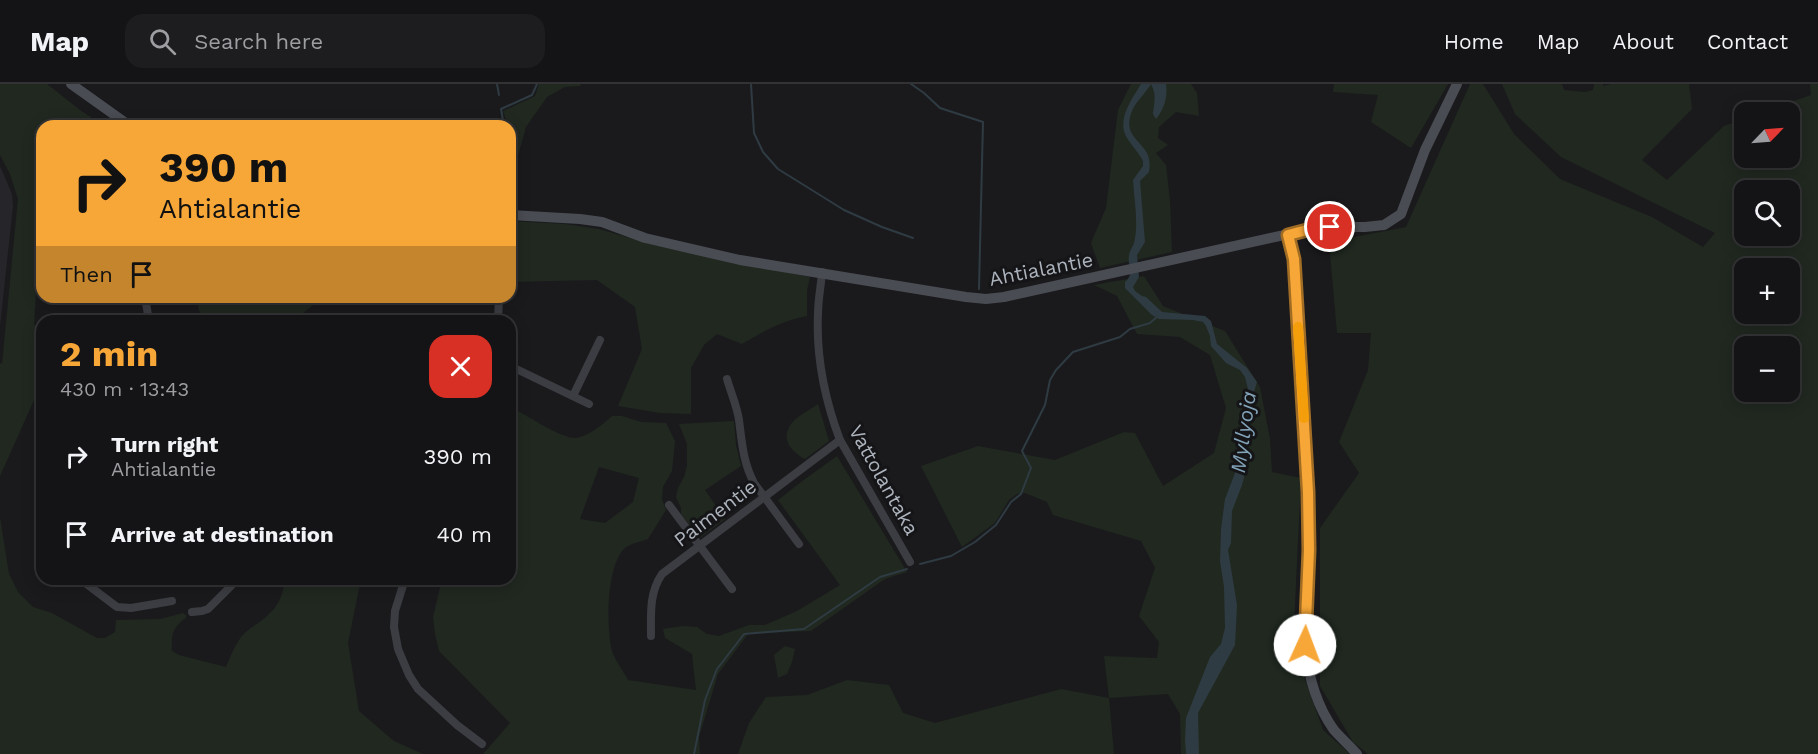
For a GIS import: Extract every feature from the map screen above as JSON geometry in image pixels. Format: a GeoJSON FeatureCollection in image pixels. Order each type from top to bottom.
{"type":"FeatureCollection","features":[{"type":"Feature","properties":{"kind":"street"},"geometry":{"type":"LineString","coordinates":[[71,84],[121,120]]}},
{"type":"Feature","properties":{"kind":"street","name":"Ahtialantie"},"geometry":{"type":"LineString","coordinates":[[516,215],[602,222],[645,238],[740,260],[966,297],[986,299],[1004,297],[1319,228],[1384,225],[1401,214],[1425,150],[1457,84]]}},
{"type":"Feature","properties":{"kind":"street"},"geometry":{"type":"LineString","coordinates":[[1288,235],[1294,259],[1307,473],[1309,550],[1305,636],[1307,661],[1317,700],[1335,730],[1357,754]]}},
{"type":"Feature","properties":{"kind":"street","name":"Vattolantaka"},"geometry":{"type":"LineString","coordinates":[[822,272],[818,340],[820,366],[828,404],[840,440],[910,562]]}},
{"type":"Feature","properties":{"kind":"street"},"geometry":{"type":"LineString","coordinates":[[573,396],[600,340]]}},
{"type":"Feature","properties":{"kind":"street"},"geometry":{"type":"LineString","coordinates":[[516,369],[589,404]]}},
{"type":"Feature","properties":{"kind":"street"},"geometry":{"type":"LineString","coordinates":[[727,379],[739,419],[746,465],[754,483],[800,544]]}},
{"type":"Feature","properties":{"kind":"street","name":"Paimentie"},"geometry":{"type":"LineString","coordinates":[[651,636],[651,604],[655,584],[663,574],[840,440]]}},
{"type":"Feature","properties":{"kind":"street"},"geometry":{"type":"LineString","coordinates":[[669,505],[732,590]]}},
{"type":"Feature","properties":{"kind":"street"},"geometry":{"type":"LineString","coordinates":[[88,585],[117,607],[131,608],[172,602]]}},
{"type":"Feature","properties":{"kind":"street"},"geometry":{"type":"LineString","coordinates":[[192,612],[208,609],[232,585]]}},
{"type":"Feature","properties":{"kind":"street"},"geometry":{"type":"LineString","coordinates":[[403,585],[396,604],[394,619],[397,643],[403,663],[418,690],[482,744]]}},
{"type":"Feature","properties":{"kind":"shaded area"},"geometry":{"type":"Polygon","coordinates":[[[0,84],[47,84],[95,120],[36,120],[34,325],[36,325],[36,396],[0,476],[0,363],[2,364],[18,199],[10,174],[0,155],[0,84]]]}},
{"type":"Feature","properties":{"kind":"shaded area"},"geometry":{"type":"Polygon","coordinates":[[[539,84],[580,84],[581,86],[565,87],[547,97],[526,127],[518,156],[516,156],[516,120],[506,120],[503,111],[535,96],[539,84]]]}},
{"type":"Feature","properties":{"kind":"shaded area"},"geometry":{"type":"Polygon","coordinates":[[[1131,84],[1191,84],[1197,93],[1199,116],[1176,112],[1159,127],[1158,138],[1168,145],[1156,153],[1166,165],[1172,252],[1100,268],[1091,243],[1106,208],[1118,110],[1131,84]]]}},
{"type":"Feature","properties":{"kind":"shaded area"},"geometry":{"type":"Polygon","coordinates":[[[1334,84],[1448,84],[1411,148],[1371,122],[1378,95],[1333,92],[1334,84]]]}},
{"type":"Feature","properties":{"kind":"shaded area"},"geometry":{"type":"Polygon","coordinates":[[[1470,84],[1483,84],[1514,134],[1560,179],[1652,217],[1703,247],[1715,233],[1561,157],[1515,114],[1502,84],[1562,84],[1564,90],[1585,92],[1593,90],[1594,84],[1603,84],[1603,86],[1611,84],[1689,84],[1692,109],[1642,160],[1667,180],[1724,126],[1734,122],[1734,168],[1800,168],[1800,102],[1791,102],[1811,95],[1810,84],[1818,84],[1818,754],[1368,754],[1353,742],[1320,686],[1320,528],[1359,473],[1339,442],[1368,370],[1371,333],[1337,333],[1329,242],[1406,227],[1470,84]]]}},
{"type":"Feature","properties":{"kind":"shaded area"},"geometry":{"type":"Polygon","coordinates":[[[0,166],[12,194],[13,206],[0,326],[0,166]]]}},
{"type":"Feature","properties":{"kind":"shaded area"},"geometry":{"type":"Polygon","coordinates":[[[516,221],[565,224],[599,229],[654,245],[810,277],[807,290],[807,316],[781,323],[742,344],[717,334],[704,345],[691,368],[691,414],[660,413],[618,406],[642,349],[635,307],[597,280],[516,282],[516,221]]]}},
{"type":"Feature","properties":{"kind":"shaded area"},"geometry":{"type":"Polygon","coordinates":[[[1144,276],[1163,306],[1225,331],[1260,387],[1270,439],[1272,472],[1301,478],[1293,646],[1323,730],[1350,754],[1181,754],[1180,714],[1168,694],[1109,698],[1104,656],[1157,658],[1159,642],[1139,616],[1155,568],[1141,541],[1053,515],[1047,502],[1025,493],[1017,494],[1009,500],[995,523],[962,547],[921,466],[978,446],[1055,460],[1124,432],[1135,433],[1163,486],[1214,453],[1226,408],[1210,355],[1180,337],[1137,334],[1117,296],[1094,285],[1144,276]]]}},
{"type":"Feature","properties":{"kind":"shaded area"},"geometry":{"type":"Polygon","coordinates":[[[197,303],[317,303],[300,315],[202,315],[197,303]]]}},
{"type":"Feature","properties":{"kind":"shaded area"},"geometry":{"type":"Polygon","coordinates":[[[818,404],[829,441],[805,459],[789,445],[788,430],[797,418],[818,404]]]}},
{"type":"Feature","properties":{"kind":"shaded area"},"geometry":{"type":"Polygon","coordinates":[[[518,411],[554,431],[575,438],[590,433],[612,416],[622,416],[641,422],[666,423],[675,441],[672,471],[663,487],[662,499],[666,510],[648,539],[626,547],[619,555],[611,581],[610,641],[613,654],[628,680],[696,690],[692,654],[665,638],[663,629],[682,626],[697,627],[707,634],[719,636],[749,625],[765,625],[797,611],[840,585],[778,500],[837,456],[907,572],[885,579],[811,631],[748,634],[718,674],[699,737],[700,754],[483,754],[510,723],[439,651],[433,617],[441,585],[516,585],[516,415],[518,411]],[[599,467],[580,519],[605,523],[633,502],[639,478],[599,467]]]}},
{"type":"Feature","properties":{"kind":"shaded area"},"geometry":{"type":"Polygon","coordinates":[[[734,421],[741,466],[705,490],[725,519],[700,538],[681,514],[676,497],[687,466],[687,444],[679,424],[734,421]]]}},
{"type":"Feature","properties":{"kind":"shaded area"},"geometry":{"type":"Polygon","coordinates":[[[0,517],[9,574],[18,592],[33,607],[52,613],[97,638],[105,638],[115,632],[116,620],[160,619],[183,613],[186,618],[173,632],[172,651],[179,655],[226,667],[241,637],[279,602],[284,585],[360,585],[348,643],[359,711],[394,741],[423,754],[0,754],[0,517]]]}},
{"type":"Feature","properties":{"kind":"shaded area"},"geometry":{"type":"Polygon","coordinates":[[[785,646],[795,649],[787,674],[778,678],[774,655],[785,646]]]}},
{"type":"Feature","properties":{"kind":"shaded area"},"geometry":{"type":"Polygon","coordinates":[[[847,680],[889,685],[903,713],[935,723],[1061,689],[1109,698],[1114,754],[738,754],[749,723],[766,697],[807,695],[847,680]]]}},
{"type":"Feature","properties":{"kind":"water","name":"Myllyoja"},"geometry":{"type":"Polygon","coordinates":[[[1141,84],[1151,84],[1134,107],[1129,125],[1133,135],[1147,153],[1150,167],[1149,172],[1140,181],[1145,242],[1137,255],[1139,277],[1133,287],[1162,312],[1205,316],[1211,321],[1217,344],[1247,368],[1257,382],[1246,425],[1248,462],[1232,511],[1231,543],[1228,550],[1237,605],[1235,645],[1198,713],[1199,754],[1186,754],[1186,718],[1210,657],[1221,644],[1225,628],[1224,587],[1220,561],[1221,529],[1225,499],[1240,460],[1240,422],[1248,389],[1245,377],[1240,370],[1226,363],[1211,346],[1210,336],[1203,322],[1159,319],[1125,288],[1125,282],[1130,276],[1129,254],[1134,243],[1136,228],[1133,180],[1143,166],[1143,161],[1127,138],[1123,124],[1130,103],[1141,84]]]}},
{"type":"Feature","properties":{"kind":"water"},"geometry":{"type":"Polygon","coordinates":[[[1151,84],[1166,84],[1165,103],[1156,119],[1153,114],[1155,95],[1151,84]]]}},
{"type":"Feature","properties":{"kind":"waterway"},"geometry":{"type":"LineString","coordinates":[[497,84],[499,95]]}},
{"type":"Feature","properties":{"kind":"waterway"},"geometry":{"type":"LineString","coordinates":[[503,120],[501,109],[532,95],[537,84]]}},
{"type":"Feature","properties":{"kind":"waterway"},"geometry":{"type":"LineString","coordinates":[[751,84],[754,133],[763,152],[778,169],[844,210],[913,238]]}},
{"type":"Feature","properties":{"kind":"waterway"},"geometry":{"type":"LineString","coordinates":[[911,84],[940,108],[983,122],[979,289]]}},
{"type":"Feature","properties":{"kind":"waterway"},"geometry":{"type":"LineString","coordinates":[[920,564],[951,556],[975,542],[996,525],[1011,502],[1021,494],[1031,468],[1022,451],[1045,405],[1050,380],[1073,352],[1120,337],[1130,329],[1150,323],[1158,316]]}},
{"type":"Feature","properties":{"kind":"waterway"},"geometry":{"type":"LineString","coordinates":[[694,754],[705,700],[717,669],[744,634],[804,629],[880,577],[907,569]]}},
{"type":"Feature","properties":{"kind":"slow traffic"},"geometry":{"type":"LineString","coordinates":[[1298,327],[1304,418]]}},
{"type":"Feature","properties":{"kind":"route"},"geometry":{"type":"LineString","coordinates":[[1305,645],[1309,550],[1307,473],[1294,259],[1288,235],[1330,227]]}}]}
